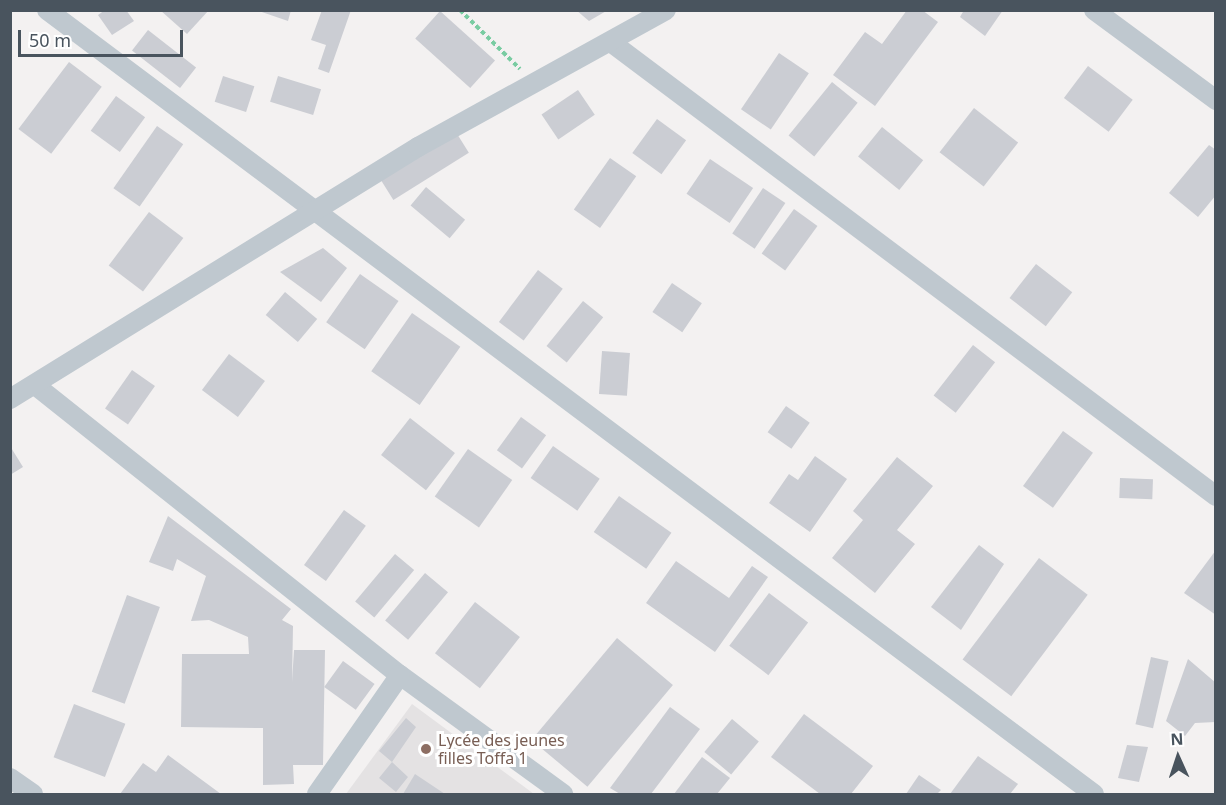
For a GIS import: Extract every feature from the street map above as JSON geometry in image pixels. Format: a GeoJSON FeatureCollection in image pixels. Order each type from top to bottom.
{"type":"FeatureCollection","features":[{"type":"Feature","properties":{"kind":"street"},"geometry":{"type":"LineString","coordinates":[[10,399],[477,112],[536,84],[612,43],[666,10]]}},
{"type":"Feature","properties":{"kind":"street"},"geometry":{"type":"LineString","coordinates":[[1094,10],[1215,100]]}},
{"type":"Feature","properties":{"kind":"street"},"geometry":{"type":"LineString","coordinates":[[50,11],[1094,795]]}},
{"type":"Feature","properties":{"kind":"street"},"geometry":{"type":"LineString","coordinates":[[612,43],[1215,496]]}},
{"type":"Feature","properties":{"kind":"street"},"geometry":{"type":"LineString","coordinates":[[35,385],[400,675],[563,795]]}},
{"type":"Feature","properties":{"kind":"street"},"geometry":{"type":"LineString","coordinates":[[317,795],[400,675]]}},
{"type":"Feature","properties":{"kind":"street"},"geometry":{"type":"LineString","coordinates":[[10,778],[33,795]]}},
{"type":"Feature","properties":{"kind":"path"},"geometry":{"type":"LineString","coordinates":[[460,10],[536,84]]}},
{"type":"Feature","properties":{"kind":"shaded area","name":"Lycée des jeunes filles Toffa 1"},"geometry":{"type":"Polygon","coordinates":[[[412,704],[534,794],[346,794],[412,704]]]}},
{"type":"Feature","properties":{"kind":"building"},"geometry":{"type":"Polygon","coordinates":[[[105,10],[126,10],[134,21],[112,35],[98,15],[105,10]]]}},
{"type":"Feature","properties":{"kind":"building"},"geometry":{"type":"Polygon","coordinates":[[[160,10],[209,10],[187,34],[160,10]]]}},
{"type":"Feature","properties":{"kind":"building"},"geometry":{"type":"Polygon","coordinates":[[[256,10],[291,10],[288,21],[256,10]]]}},
{"type":"Feature","properties":{"kind":"building"},"geometry":{"type":"Polygon","coordinates":[[[322,10],[351,10],[329,73],[318,69],[326,45],[311,40],[322,10]]]}},
{"type":"Feature","properties":{"kind":"building"},"geometry":{"type":"Polygon","coordinates":[[[576,10],[608,10],[589,21],[576,10]]]}},
{"type":"Feature","properties":{"kind":"building"},"geometry":{"type":"Polygon","coordinates":[[[907,10],[922,10],[938,22],[875,106],[833,75],[865,32],[882,44],[907,10]]]}},
{"type":"Feature","properties":{"kind":"building"},"geometry":{"type":"Polygon","coordinates":[[[964,10],[1003,10],[985,36],[960,17],[964,10]]]}},
{"type":"Feature","properties":{"kind":"building"},"geometry":{"type":"Polygon","coordinates":[[[440,11],[495,61],[470,88],[415,38],[440,11]]]}},
{"type":"Feature","properties":{"kind":"building"},"geometry":{"type":"Polygon","coordinates":[[[148,30],[196,68],[180,88],[132,50],[148,30]]]}},
{"type":"Feature","properties":{"kind":"building"},"geometry":{"type":"Polygon","coordinates":[[[779,53],[809,73],[771,130],[741,109],[779,53]]]}},
{"type":"Feature","properties":{"kind":"building"},"geometry":{"type":"Polygon","coordinates":[[[69,62],[102,87],[51,154],[18,129],[69,62]]]}},
{"type":"Feature","properties":{"kind":"building"},"geometry":{"type":"Polygon","coordinates":[[[1088,66],[1133,100],[1109,132],[1064,98],[1088,66]]]}},
{"type":"Feature","properties":{"kind":"building"},"geometry":{"type":"Polygon","coordinates":[[[223,76],[254,86],[246,112],[215,102],[223,76]]]}},
{"type":"Feature","properties":{"kind":"building"},"geometry":{"type":"Polygon","coordinates":[[[278,76],[321,89],[313,115],[270,102],[278,76]]]}},
{"type":"Feature","properties":{"kind":"building"},"geometry":{"type":"Polygon","coordinates":[[[832,82],[858,103],[814,156],[789,136],[832,82]]]}},
{"type":"Feature","properties":{"kind":"building"},"geometry":{"type":"Polygon","coordinates":[[[578,90],[595,115],[558,139],[542,115],[578,90]]]}},
{"type":"Feature","properties":{"kind":"building"},"geometry":{"type":"Polygon","coordinates":[[[116,96],[145,117],[120,152],[91,131],[116,96]]]}},
{"type":"Feature","properties":{"kind":"building"},"geometry":{"type":"Polygon","coordinates":[[[974,108],[1018,142],[984,187],[940,152],[974,108]]]}},
{"type":"Feature","properties":{"kind":"building"},"geometry":{"type":"Polygon","coordinates":[[[657,119],[686,140],[661,174],[632,153],[657,119]]]}},
{"type":"Feature","properties":{"kind":"building"},"geometry":{"type":"Polygon","coordinates":[[[157,126],[183,144],[140,207],[113,188],[157,126]]]}},
{"type":"Feature","properties":{"kind":"building"},"geometry":{"type":"Polygon","coordinates":[[[882,127],[923,160],[899,190],[858,157],[882,127]]]}},
{"type":"Feature","properties":{"kind":"building"},"geometry":{"type":"Polygon","coordinates":[[[454,129],[469,153],[393,200],[379,176],[454,129]]]}},
{"type":"Feature","properties":{"kind":"building"},"geometry":{"type":"Polygon","coordinates":[[[1209,145],[1216,150],[1216,195],[1198,217],[1169,193],[1209,145]]]}},
{"type":"Feature","properties":{"kind":"building"},"geometry":{"type":"Polygon","coordinates":[[[610,158],[636,176],[600,228],[574,210],[610,158]]]}},
{"type":"Feature","properties":{"kind":"building"},"geometry":{"type":"Polygon","coordinates":[[[710,159],[753,188],[730,223],[687,194],[710,159]]]}},
{"type":"Feature","properties":{"kind":"building"},"geometry":{"type":"Polygon","coordinates":[[[426,187],[465,220],[450,238],[411,205],[426,187]]]}},
{"type":"Feature","properties":{"kind":"building"},"geometry":{"type":"Polygon","coordinates":[[[763,188],[785,203],[755,249],[732,234],[763,188]]]}},
{"type":"Feature","properties":{"kind":"building"},"geometry":{"type":"Polygon","coordinates":[[[794,209],[817,226],[785,271],[762,253],[794,209]]]}},
{"type":"Feature","properties":{"kind":"building"},"geometry":{"type":"Polygon","coordinates":[[[149,212],[183,238],[143,291],[109,266],[149,212]]]}},
{"type":"Feature","properties":{"kind":"building"},"geometry":{"type":"Polygon","coordinates":[[[323,248],[347,268],[321,302],[280,272],[323,248]]]}},
{"type":"Feature","properties":{"kind":"building"},"geometry":{"type":"Polygon","coordinates":[[[1036,264],[1072,292],[1046,326],[1010,298],[1036,264]]]}},
{"type":"Feature","properties":{"kind":"building"},"geometry":{"type":"Polygon","coordinates":[[[538,270],[563,289],[524,341],[499,322],[538,270]]]}},
{"type":"Feature","properties":{"kind":"building"},"geometry":{"type":"Polygon","coordinates":[[[360,274],[399,301],[365,349],[326,322],[360,274]]]}},
{"type":"Feature","properties":{"kind":"building"},"geometry":{"type":"Polygon","coordinates":[[[672,283],[702,303],[682,332],[652,312],[672,283]]]}},
{"type":"Feature","properties":{"kind":"building"},"geometry":{"type":"Polygon","coordinates":[[[285,292],[317,319],[298,342],[266,315],[285,292]]]}},
{"type":"Feature","properties":{"kind":"building"},"geometry":{"type":"Polygon","coordinates":[[[583,301],[603,317],[567,362],[546,346],[583,301]]]}},
{"type":"Feature","properties":{"kind":"building"},"geometry":{"type":"Polygon","coordinates":[[[412,313],[460,347],[420,405],[371,371],[412,313]]]}},
{"type":"Feature","properties":{"kind":"building"},"geometry":{"type":"Polygon","coordinates":[[[973,345],[995,362],[956,413],[934,395],[973,345]]]}},
{"type":"Feature","properties":{"kind":"building"},"geometry":{"type":"Polygon","coordinates":[[[602,351],[630,353],[627,396],[599,394],[602,351]]]}},
{"type":"Feature","properties":{"kind":"building"},"geometry":{"type":"Polygon","coordinates":[[[229,354],[265,381],[238,417],[202,390],[229,354]]]}},
{"type":"Feature","properties":{"kind":"building"},"geometry":{"type":"Polygon","coordinates":[[[132,370],[155,386],[128,425],[105,409],[132,370]]]}},
{"type":"Feature","properties":{"kind":"building"},"geometry":{"type":"Polygon","coordinates":[[[786,406],[810,423],[791,449],[768,432],[786,406]]]}},
{"type":"Feature","properties":{"kind":"building"},"geometry":{"type":"Polygon","coordinates":[[[521,417],[546,435],[522,468],[497,450],[521,417]]]}},
{"type":"Feature","properties":{"kind":"building"},"geometry":{"type":"Polygon","coordinates":[[[410,418],[455,453],[426,490],[381,455],[410,418]]]}},
{"type":"Feature","properties":{"kind":"building"},"geometry":{"type":"Polygon","coordinates":[[[1063,431],[1093,453],[1053,508],[1023,486],[1063,431]]]}},
{"type":"Feature","properties":{"kind":"building"},"geometry":{"type":"Polygon","coordinates":[[[10,446],[23,467],[10,475],[10,446]]]}},
{"type":"Feature","properties":{"kind":"building"},"geometry":{"type":"Polygon","coordinates":[[[553,446],[600,479],[577,511],[531,478],[553,446]]]}},
{"type":"Feature","properties":{"kind":"building"},"geometry":{"type":"Polygon","coordinates":[[[468,449],[512,480],[479,527],[435,497],[468,449]]]}},
{"type":"Feature","properties":{"kind":"building"},"geometry":{"type":"Polygon","coordinates":[[[815,456],[847,479],[810,532],[769,503],[789,474],[798,480],[815,456]]]}},
{"type":"Feature","properties":{"kind":"building"},"geometry":{"type":"Polygon","coordinates":[[[897,457],[933,486],[897,530],[915,544],[875,593],[832,558],[863,520],[853,511],[897,457]]]}},
{"type":"Feature","properties":{"kind":"building"},"geometry":{"type":"Polygon","coordinates":[[[1120,478],[1153,479],[1152,499],[1119,498],[1120,478]]]}},
{"type":"Feature","properties":{"kind":"building"},"geometry":{"type":"Polygon","coordinates":[[[619,496],[671,533],[646,569],[594,532],[619,496]]]}},
{"type":"Feature","properties":{"kind":"building"},"geometry":{"type":"Polygon","coordinates":[[[344,510],[366,526],[326,581],[304,565],[344,510]]]}},
{"type":"Feature","properties":{"kind":"building"},"geometry":{"type":"Polygon","coordinates":[[[168,516],[291,609],[282,620],[293,626],[292,682],[294,650],[325,650],[323,765],[293,765],[294,784],[263,785],[263,728],[181,727],[182,654],[249,654],[248,637],[209,620],[191,621],[206,576],[177,559],[173,571],[149,562],[168,516]]]}},
{"type":"Feature","properties":{"kind":"building"},"geometry":{"type":"Polygon","coordinates":[[[979,545],[1004,564],[961,630],[931,607],[979,545]]]}},
{"type":"Feature","properties":{"kind":"building"},"geometry":{"type":"Polygon","coordinates":[[[1216,550],[1216,615],[1184,593],[1216,550]]]}},
{"type":"Feature","properties":{"kind":"building"},"geometry":{"type":"Polygon","coordinates":[[[395,554],[414,570],[374,618],[355,601],[395,554]]]}},
{"type":"Feature","properties":{"kind":"building"},"geometry":{"type":"Polygon","coordinates":[[[1039,558],[1088,595],[1011,696],[963,659],[1039,558]]]}},
{"type":"Feature","properties":{"kind":"building"},"geometry":{"type":"Polygon","coordinates":[[[676,561],[729,598],[752,566],[768,577],[715,652],[646,603],[676,561]]]}},
{"type":"Feature","properties":{"kind":"building"},"geometry":{"type":"Polygon","coordinates":[[[425,573],[448,592],[408,640],[385,620],[425,573]]]}},
{"type":"Feature","properties":{"kind":"building"},"geometry":{"type":"Polygon","coordinates":[[[769,593],[808,622],[768,675],[729,646],[769,593]]]}},
{"type":"Feature","properties":{"kind":"building"},"geometry":{"type":"Polygon","coordinates":[[[127,595],[160,607],[125,704],[92,692],[127,595]]]}},
{"type":"Feature","properties":{"kind":"building"},"geometry":{"type":"Polygon","coordinates":[[[475,602],[520,637],[480,688],[435,653],[475,602]]]}},
{"type":"Feature","properties":{"kind":"building"},"geometry":{"type":"Polygon","coordinates":[[[617,638],[673,685],[587,787],[532,740],[617,638]]]}},
{"type":"Feature","properties":{"kind":"building"},"geometry":{"type":"Polygon","coordinates":[[[1151,657],[1169,661],[1153,728],[1135,724],[1151,657]]]}},
{"type":"Feature","properties":{"kind":"building"},"geometry":{"type":"Polygon","coordinates":[[[1188,659],[1216,683],[1216,722],[1195,723],[1185,736],[1166,721],[1188,659]]]}},
{"type":"Feature","properties":{"kind":"building"},"geometry":{"type":"Polygon","coordinates":[[[343,661],[375,684],[356,710],[324,687],[343,661]]]}},
{"type":"Feature","properties":{"kind":"building"},"geometry":{"type":"Polygon","coordinates":[[[74,704],[125,724],[105,777],[54,757],[74,704]]]}},
{"type":"Feature","properties":{"kind":"building"},"geometry":{"type":"Polygon","coordinates":[[[670,707],[700,729],[651,794],[620,794],[610,788],[670,707]]]}},
{"type":"Feature","properties":{"kind":"building"},"geometry":{"type":"Polygon","coordinates":[[[804,714],[873,766],[851,794],[820,794],[771,757],[804,714]]]}},
{"type":"Feature","properties":{"kind":"building"},"geometry":{"type":"Polygon","coordinates":[[[406,718],[416,727],[392,762],[379,751],[406,718]]]}},
{"type":"Feature","properties":{"kind":"building"},"geometry":{"type":"Polygon","coordinates":[[[732,719],[759,741],[731,774],[704,752],[732,719]]]}},
{"type":"Feature","properties":{"kind":"building"},"geometry":{"type":"Polygon","coordinates":[[[1127,745],[1148,747],[1139,782],[1118,778],[1127,745]]]}},
{"type":"Feature","properties":{"kind":"building"},"geometry":{"type":"Polygon","coordinates":[[[168,755],[221,794],[120,794],[143,763],[156,772],[168,755]]]}},
{"type":"Feature","properties":{"kind":"building"},"geometry":{"type":"Polygon","coordinates":[[[978,756],[1018,784],[1010,794],[950,794],[978,756]]]}},
{"type":"Feature","properties":{"kind":"building"},"geometry":{"type":"Polygon","coordinates":[[[702,757],[730,778],[717,794],[674,794],[702,757]]]}},
{"type":"Feature","properties":{"kind":"building"},"geometry":{"type":"Polygon","coordinates":[[[392,762],[408,777],[396,792],[379,778],[392,762]]]}},
{"type":"Feature","properties":{"kind":"building"},"geometry":{"type":"Polygon","coordinates":[[[415,774],[445,794],[403,794],[415,774]]]}},
{"type":"Feature","properties":{"kind":"building"},"geometry":{"type":"Polygon","coordinates":[[[919,775],[941,790],[937,794],[906,794],[919,775]]]}},
{"type":"Feature","properties":{"kind":"place","name":"Lycée des jeunes filles Toffa 1"},"geometry":{"type":"Point","coordinates":[426,749]}}]}
